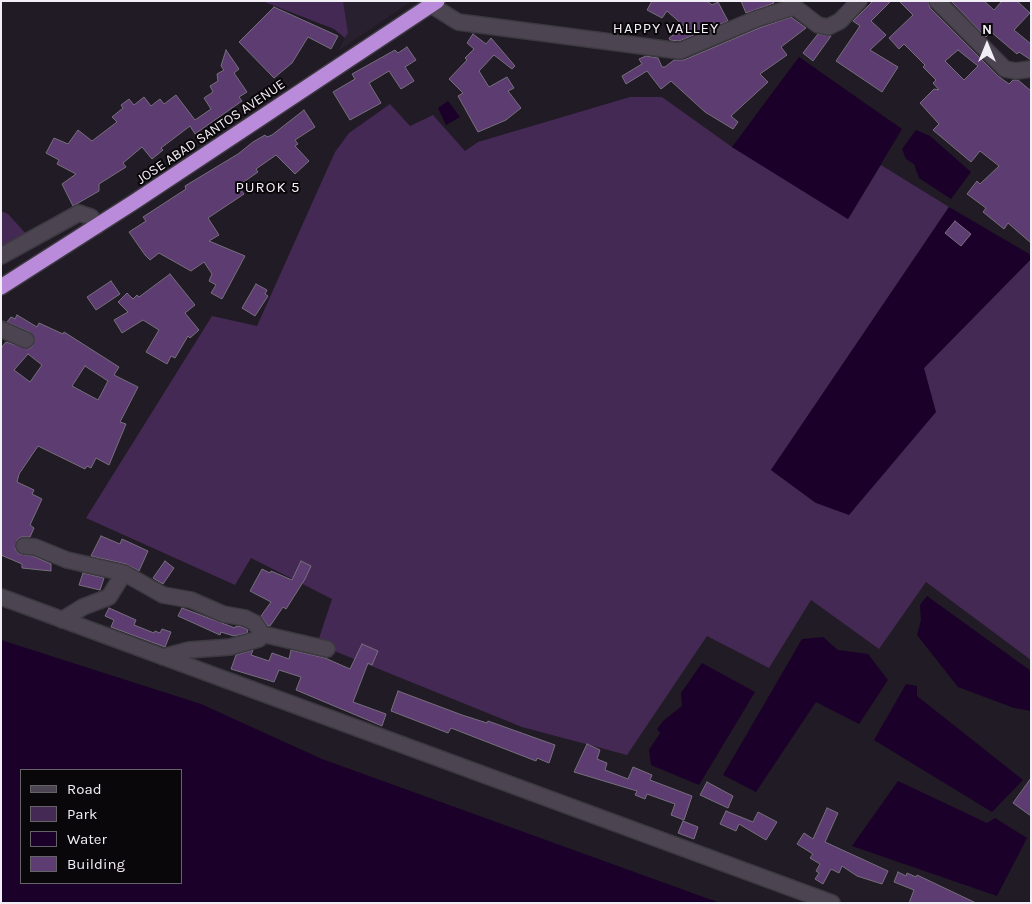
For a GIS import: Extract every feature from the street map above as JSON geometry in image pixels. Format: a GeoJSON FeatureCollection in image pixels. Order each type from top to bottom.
{"type":"FeatureCollection","features":[{"type":"Feature","properties":{"kind":"highway","name":"JOSE ABAD SANTOS AVENUE"},"geometry":{"type":"LineString","coordinates":[[3,286],[434,3]]}},
{"type":"Feature","properties":{"kind":"street"},"geometry":{"type":"LineString","coordinates":[[434,3],[458,22],[680,51],[756,19],[790,8],[796,8],[818,24],[828,27],[840,21],[859,1]]}},
{"type":"Feature","properties":{"kind":"street"},"geometry":{"type":"LineString","coordinates":[[937,1],[1004,69],[1016,71],[1031,69]]}},
{"type":"Feature","properties":{"kind":"street"},"geometry":{"type":"LineString","coordinates":[[1,256],[79,214],[91,217],[97,226]]}},
{"type":"Feature","properties":{"kind":"street"},"geometry":{"type":"LineString","coordinates":[[1,329],[26,340]]}},
{"type":"Feature","properties":{"kind":"street"},"geometry":{"type":"LineString","coordinates":[[24,546],[35,547],[67,560],[124,573],[163,596],[191,600],[223,614],[244,618],[255,624],[262,634],[327,649]]}},
{"type":"Feature","properties":{"kind":"street"},"geometry":{"type":"LineString","coordinates":[[62,620],[83,607],[109,597],[124,573]]}},
{"type":"Feature","properties":{"kind":"street"},"geometry":{"type":"LineString","coordinates":[[1,596],[832,903]]}},
{"type":"Feature","properties":{"kind":"street"},"geometry":{"type":"LineString","coordinates":[[163,657],[189,650],[230,648],[259,639],[262,634]]}},
{"type":"Feature","properties":{"kind":"shaded area"},"geometry":{"type":"Polygon","coordinates":[[[343,1],[412,1],[338,51],[348,33],[343,1]]]}},
{"type":"Feature","properties":{"kind":"green space"},"geometry":{"type":"Polygon","coordinates":[[[262,1],[343,1],[348,33],[345,38],[334,29],[262,1]]]}},
{"type":"Feature","properties":{"kind":"green space"},"geometry":{"type":"Polygon","coordinates":[[[630,97],[662,97],[732,147],[848,219],[881,165],[949,207],[771,470],[816,503],[924,368],[1031,259],[1031,660],[926,582],[879,649],[811,600],[769,668],[707,636],[627,755],[522,727],[317,644],[332,599],[251,558],[235,585],[86,518],[212,316],[257,326],[335,152],[349,133],[390,104],[410,126],[433,115],[465,151],[478,142],[630,97]]]}},
{"type":"Feature","properties":{"kind":"green space"},"geometry":{"type":"Polygon","coordinates":[[[1,211],[8,214],[28,236],[1,253],[1,211]]]}},
{"type":"Feature","properties":{"kind":"water"},"geometry":{"type":"Polygon","coordinates":[[[799,57],[902,129],[848,219],[732,147],[799,57]]]}},
{"type":"Feature","properties":{"kind":"water"},"geometry":{"type":"Polygon","coordinates":[[[448,101],[460,117],[446,125],[438,108],[448,101]]]}},
{"type":"Feature","properties":{"kind":"water"},"geometry":{"type":"Polygon","coordinates":[[[916,130],[930,136],[971,172],[951,199],[919,178],[914,164],[906,159],[902,149],[916,130]]]}},
{"type":"Feature","properties":{"kind":"water"},"geometry":{"type":"Polygon","coordinates":[[[949,207],[1031,255],[1031,259],[924,368],[936,412],[849,515],[816,503],[771,470],[949,207]]]}},
{"type":"Feature","properties":{"kind":"water"},"geometry":{"type":"Polygon","coordinates":[[[927,596],[1031,671],[1031,711],[1014,708],[958,687],[917,635],[921,620],[920,605],[927,596]]]}},
{"type":"Feature","properties":{"kind":"water"},"geometry":{"type":"Polygon","coordinates":[[[823,637],[838,650],[868,654],[888,680],[859,724],[816,702],[756,792],[723,775],[802,639],[823,637]]]}},
{"type":"Feature","properties":{"kind":"water"},"geometry":{"type":"Polygon","coordinates":[[[1,640],[201,704],[322,759],[720,903],[1,903],[1,640]]]}},
{"type":"Feature","properties":{"kind":"water"},"geometry":{"type":"Polygon","coordinates":[[[702,663],[755,692],[699,785],[651,765],[649,750],[660,733],[657,729],[663,721],[682,706],[681,693],[702,663]]]}},
{"type":"Feature","properties":{"kind":"water"},"geometry":{"type":"Polygon","coordinates":[[[906,684],[917,686],[917,696],[1023,780],[992,812],[874,740],[906,684]]]}},
{"type":"Feature","properties":{"kind":"water"},"geometry":{"type":"Polygon","coordinates":[[[898,781],[987,823],[995,818],[1027,838],[997,896],[852,846],[898,781]]]}},
{"type":"Feature","properties":{"kind":"building"},"geometry":{"type":"Polygon","coordinates":[[[652,1],[707,1],[712,5],[718,2],[728,21],[679,41],[670,40],[669,38],[685,27],[667,11],[662,18],[647,10],[652,1]]]}},
{"type":"Feature","properties":{"kind":"building"},"geometry":{"type":"Polygon","coordinates":[[[741,1],[773,1],[774,3],[746,13],[741,1]]]}},
{"type":"Feature","properties":{"kind":"building"},"geometry":{"type":"Polygon","coordinates":[[[873,1],[891,1],[871,21],[886,35],[870,50],[898,67],[882,92],[836,61],[860,26],[853,21],[873,1]]]}},
{"type":"Feature","properties":{"kind":"building"},"geometry":{"type":"Polygon","coordinates":[[[899,1],[928,1],[930,8],[998,76],[1009,84],[1013,80],[1018,80],[1031,91],[1031,243],[1008,223],[1004,229],[983,212],[986,208],[967,194],[977,181],[980,184],[999,166],[980,151],[971,162],[933,130],[939,124],[920,103],[934,89],[939,90],[933,83],[936,80],[923,67],[925,65],[904,44],[899,49],[889,38],[913,15],[899,1]],[[958,50],[945,61],[964,80],[978,66],[958,50]]]}},
{"type":"Feature","properties":{"kind":"building"},"geometry":{"type":"Polygon","coordinates":[[[951,1],[984,1],[994,10],[1002,1],[1017,1],[1030,13],[1014,30],[1031,44],[1031,60],[1019,52],[1017,54],[991,32],[986,37],[951,1]]]}},
{"type":"Feature","properties":{"kind":"building"},"geometry":{"type":"Polygon","coordinates":[[[274,7],[338,36],[331,49],[308,37],[292,63],[274,78],[239,42],[274,7]]]}},
{"type":"Feature","properties":{"kind":"building"},"geometry":{"type":"Polygon","coordinates":[[[791,17],[806,28],[781,47],[787,55],[760,74],[768,82],[731,116],[738,122],[733,129],[705,112],[671,81],[661,89],[647,71],[626,84],[622,76],[642,64],[639,59],[646,56],[658,58],[662,67],[665,67],[674,60],[684,60],[759,28],[791,17]]]}},
{"type":"Feature","properties":{"kind":"building"},"geometry":{"type":"Polygon","coordinates":[[[473,34],[486,44],[491,38],[515,66],[512,69],[494,55],[479,71],[489,87],[507,77],[514,88],[508,91],[521,108],[506,120],[478,132],[458,96],[463,93],[449,79],[467,60],[465,58],[474,49],[467,43],[473,34]]]}},
{"type":"Feature","properties":{"kind":"building"},"geometry":{"type":"Polygon","coordinates":[[[818,34],[831,36],[813,61],[803,53],[818,34]]]}},
{"type":"Feature","properties":{"kind":"building"},"geometry":{"type":"Polygon","coordinates":[[[407,47],[416,60],[405,67],[414,81],[401,89],[389,71],[369,83],[381,103],[350,120],[333,92],[355,79],[352,74],[395,50],[398,53],[407,47]]]}},
{"type":"Feature","properties":{"kind":"building"},"geometry":{"type":"Polygon","coordinates":[[[226,50],[239,69],[234,73],[247,92],[239,97],[242,101],[195,134],[190,126],[161,148],[163,150],[152,159],[142,147],[123,163],[126,167],[99,184],[99,191],[73,206],[62,184],[76,174],[57,164],[59,160],[46,153],[54,138],[68,144],[78,130],[92,141],[117,122],[112,117],[123,108],[121,105],[129,99],[134,105],[144,97],[151,106],[160,99],[164,104],[176,95],[195,120],[211,109],[204,98],[213,92],[210,86],[218,81],[217,74],[224,70],[221,66],[226,50]]]}},
{"type":"Feature","properties":{"kind":"building"},"geometry":{"type":"Polygon","coordinates":[[[304,110],[315,127],[295,140],[298,144],[295,146],[309,161],[295,174],[276,155],[256,169],[258,172],[238,186],[244,194],[208,218],[219,235],[209,241],[245,256],[222,299],[211,293],[216,285],[209,281],[212,274],[204,262],[191,271],[159,253],[150,260],[145,255],[129,232],[146,221],[143,217],[186,189],[185,186],[238,154],[253,142],[265,135],[267,137],[272,135],[304,110]]]}},
{"type":"Feature","properties":{"kind":"building"},"geometry":{"type":"Polygon","coordinates":[[[955,221],[971,234],[961,246],[945,233],[955,221]]]}},
{"type":"Feature","properties":{"kind":"building"},"geometry":{"type":"Polygon","coordinates":[[[170,274],[195,305],[185,313],[199,330],[190,338],[188,336],[175,358],[171,356],[167,364],[146,352],[159,330],[143,320],[122,333],[114,320],[128,312],[118,302],[127,293],[133,299],[137,295],[139,297],[170,274]]]}},
{"type":"Feature","properties":{"kind":"building"},"geometry":{"type":"Polygon","coordinates":[[[111,281],[120,294],[96,310],[87,297],[111,281]]]}},
{"type":"Feature","properties":{"kind":"building"},"geometry":{"type":"Polygon","coordinates":[[[256,284],[267,290],[265,294],[268,296],[255,316],[242,308],[256,284]]]}},
{"type":"Feature","properties":{"kind":"building"},"geometry":{"type":"Polygon","coordinates":[[[17,315],[37,327],[39,323],[63,334],[64,332],[119,367],[114,375],[138,387],[120,422],[126,424],[109,465],[96,458],[91,468],[87,466],[85,469],[38,446],[19,474],[17,482],[34,490],[32,494],[42,499],[30,525],[34,528],[30,537],[21,537],[17,540],[15,549],[19,554],[33,556],[51,564],[51,571],[22,568],[22,564],[1,555],[1,348],[6,342],[28,349],[32,347],[35,339],[30,332],[7,322],[11,317],[15,319],[17,315]],[[28,354],[14,370],[30,382],[42,365],[28,354]],[[85,366],[72,386],[98,400],[108,381],[85,366]]]}},
{"type":"Feature","properties":{"kind":"building"},"geometry":{"type":"Polygon","coordinates":[[[101,536],[120,544],[122,539],[148,551],[139,571],[126,564],[91,556],[101,536]]]}},
{"type":"Feature","properties":{"kind":"building"},"geometry":{"type":"Polygon","coordinates":[[[165,561],[174,568],[163,584],[153,578],[165,561]]]}},
{"type":"Feature","properties":{"kind":"building"},"geometry":{"type":"Polygon","coordinates":[[[301,561],[311,566],[305,579],[286,609],[283,607],[270,626],[268,626],[261,616],[271,602],[250,591],[262,569],[292,580],[301,561]]]}},
{"type":"Feature","properties":{"kind":"building"},"geometry":{"type":"Polygon","coordinates":[[[83,573],[104,578],[100,590],[79,585],[83,573]]]}},
{"type":"Feature","properties":{"kind":"building"},"geometry":{"type":"Polygon","coordinates":[[[109,608],[136,620],[134,625],[154,633],[155,631],[160,633],[162,629],[171,632],[165,647],[111,627],[114,620],[105,616],[109,608]]]}},
{"type":"Feature","properties":{"kind":"building"},"geometry":{"type":"Polygon","coordinates":[[[182,608],[235,628],[236,626],[242,627],[248,630],[247,633],[234,636],[221,632],[220,635],[178,616],[182,608]]]}},
{"type":"Feature","properties":{"kind":"building"},"geometry":{"type":"Polygon","coordinates":[[[362,644],[378,651],[372,665],[368,663],[353,702],[386,714],[382,726],[296,690],[301,677],[279,670],[274,682],[231,669],[236,655],[253,650],[251,655],[269,661],[272,653],[289,659],[291,650],[325,658],[350,669],[362,644]]]}},
{"type":"Feature","properties":{"kind":"building"},"geometry":{"type":"Polygon","coordinates":[[[398,691],[462,715],[487,723],[488,721],[555,745],[549,763],[537,758],[536,761],[451,728],[448,733],[391,711],[398,691]]]}},
{"type":"Feature","properties":{"kind":"building"},"geometry":{"type":"Polygon","coordinates":[[[587,744],[600,750],[597,759],[607,763],[605,770],[628,779],[633,767],[652,775],[650,780],[692,796],[684,820],[671,815],[675,804],[647,794],[645,799],[635,795],[637,791],[574,772],[587,744]]]}},
{"type":"Feature","properties":{"kind":"building"},"geometry":{"type":"Polygon","coordinates":[[[1031,778],[1031,816],[1013,803],[1031,778]]]}},
{"type":"Feature","properties":{"kind":"building"},"geometry":{"type":"Polygon","coordinates":[[[707,782],[733,796],[728,808],[700,795],[707,782]]]}},
{"type":"Feature","properties":{"kind":"building"},"geometry":{"type":"Polygon","coordinates":[[[827,808],[838,813],[825,842],[888,871],[882,884],[857,876],[842,866],[839,873],[831,869],[823,884],[815,879],[819,873],[816,871],[820,864],[810,858],[813,854],[797,844],[804,833],[813,839],[827,808]]]}},
{"type":"Feature","properties":{"kind":"building"},"geometry":{"type":"Polygon","coordinates":[[[726,811],[753,822],[758,812],[777,822],[766,840],[739,824],[736,831],[720,824],[726,811]]]}},
{"type":"Feature","properties":{"kind":"building"},"geometry":{"type":"Polygon","coordinates":[[[683,821],[698,827],[694,839],[678,833],[683,821]]]}},
{"type":"Feature","properties":{"kind":"building"},"geometry":{"type":"Polygon","coordinates":[[[898,872],[906,876],[907,873],[916,877],[917,875],[976,903],[909,903],[914,890],[894,882],[898,872]]]}},
{"type":"Feature","properties":{"kind":"waterway"},"geometry":{"type":"LineString","coordinates":[[835,17],[848,1]]}},
{"type":"Feature","properties":{"kind":"district","name":"HAPPY VALLEY"},"geometry":{"type":"Point","coordinates":[666,29]}},
{"type":"Feature","properties":{"kind":"district","name":"PUROK 5"},"geometry":{"type":"Point","coordinates":[268,188]}}]}
